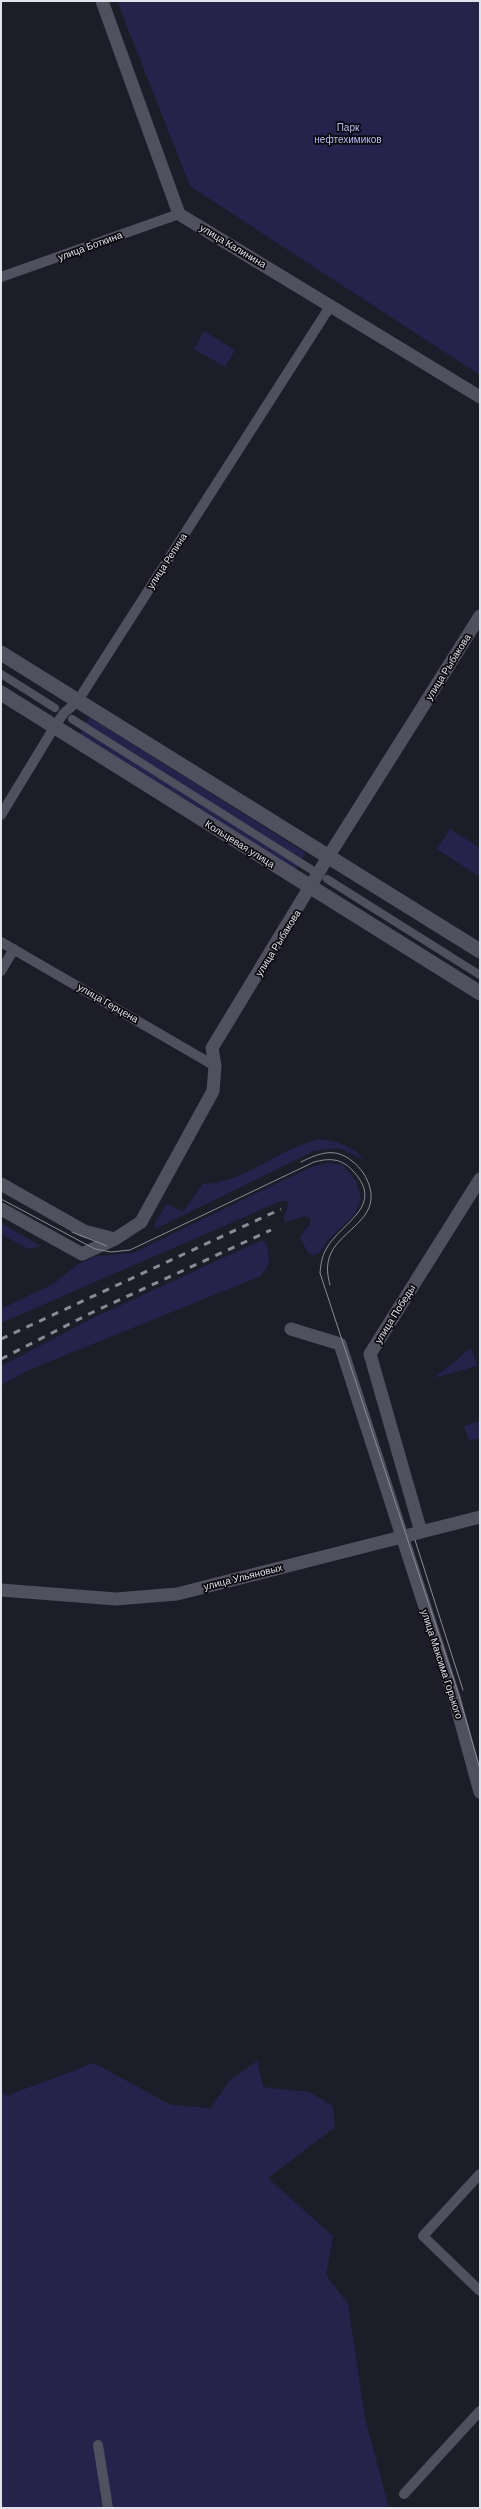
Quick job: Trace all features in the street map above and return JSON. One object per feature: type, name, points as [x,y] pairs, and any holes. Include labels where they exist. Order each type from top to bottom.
[{"type":"main road","points":[[1,654],[480,951]]},
{"type":"main road","name":"Кольцевая улица","points":[[1,693],[311,889],[480,993]]},
{"type":"street","points":[[102,1],[179,214]]},
{"type":"street","name":"улица Боткина","points":[[1,277],[179,214]]},
{"type":"street","name":"улица Калинина","points":[[179,214],[331,305],[480,397]]},
{"type":"street","name":"улица Репина","points":[[1,815],[55,726],[64,713],[77,702],[331,305]]},
{"type":"street","name":"улица Рыбакова","points":[[1,1209],[82,1254],[115,1239],[141,1222],[213,1091],[215,1066],[212,1048],[311,889],[328,857],[480,616]]},
{"type":"street","points":[[1,674],[55,708]]},
{"type":"street","points":[[72,719],[312,870]]},
{"type":"street","points":[[327,879],[480,974]]},
{"type":"street","name":"улица Герцена","points":[[1,942],[215,1066]]},
{"type":"street","points":[[1,971],[14,949]]},
{"type":"street","name":"улица Победы","points":[[421,1532],[370,1354],[480,1179]]},
{"type":"street","points":[[1,1184],[84,1230],[115,1239]]},
{"type":"street","name":"улица Максима Горького","points":[[291,1329],[340,1344],[401,1537],[454,1697],[480,1792]]},
{"type":"street","name":"улица Ульяновых","points":[[1,1590],[116,1598],[178,1594],[480,1517]]},
{"type":"street","points":[[480,2174],[423,2236],[480,2291]]},
{"type":"street","points":[[404,2494],[480,2411]]},
{"type":"street","points":[[98,2445],[108,2508]]},
{"type":"green space","name":"Парк нефтехимиков","points":[[117,1],[480,1],[480,375],[190,186]]},
{"type":"green space","points":[[204,331],[235,350],[225,367],[194,349]]},
{"type":"green space","points":[[90,717],[306,853],[302,859],[86,723]]},
{"type":"green space","points":[[83,729],[299,865],[295,871],[80,735]]},
{"type":"green space","points":[[450,829],[480,848],[480,877],[437,849]]},
{"type":"green space","points":[[320,1139],[344,1145],[355,1151],[364,1160],[339,1148],[314,1151],[155,1229],[155,1222],[167,1204],[183,1212],[203,1184],[233,1178],[305,1143]]},
{"type":"green space","points":[[328,1163],[343,1165],[356,1181],[361,1199],[354,1215],[328,1240],[319,1253],[314,1255],[308,1253],[300,1237],[310,1224],[310,1218],[305,1216],[285,1222],[284,1217],[289,1202],[281,1201],[1,1323],[1,1309],[55,1283],[78,1264],[96,1256],[133,1253],[311,1167]]},
{"type":"green space","points":[[1,1223],[41,1246],[28,1249],[1,1234]]},
{"type":"green space","points":[[262,1240],[267,1245],[269,1264],[261,1276],[31,1369],[1,1385],[1,1366],[93,1318]]},
{"type":"green space","points":[[471,1348],[477,1366],[434,1378]]},
{"type":"green space","points":[[480,1421],[480,1438],[469,1441],[464,1426]]},
{"type":"green space","points":[[257,2061],[263,2087],[309,2092],[333,2106],[335,2127],[268,2178],[333,2236],[326,2275],[348,2304],[365,2418],[389,2508],[1,2508],[1,2091],[6,2096],[94,2063],[171,2105],[211,2108],[229,2081]]},
{"type":"tram line","points":[[301,1162],[321,1154],[339,1154],[352,1161],[361,1170],[370,1188],[371,1199],[369,1208],[358,1224],[336,1245],[331,1253],[328,1261],[328,1277],[330,1285]]},
{"type":"tram line","points":[[1,1199],[95,1249],[111,1252],[130,1250],[314,1162],[325,1160],[340,1161],[353,1171],[362,1183],[365,1194],[363,1203],[358,1212],[328,1246],[322,1259],[320,1273],[459,1696],[480,1769]]},
{"type":"tram line","points":[[72,1232],[107,1246]]},
{"type":"tram line","points":[[415,1540],[463,1690]]},
{"type":"railway","points":[[1,1339],[281,1209]]},
{"type":"railway","points":[[1,1359],[91,1313],[271,1230]]}]
